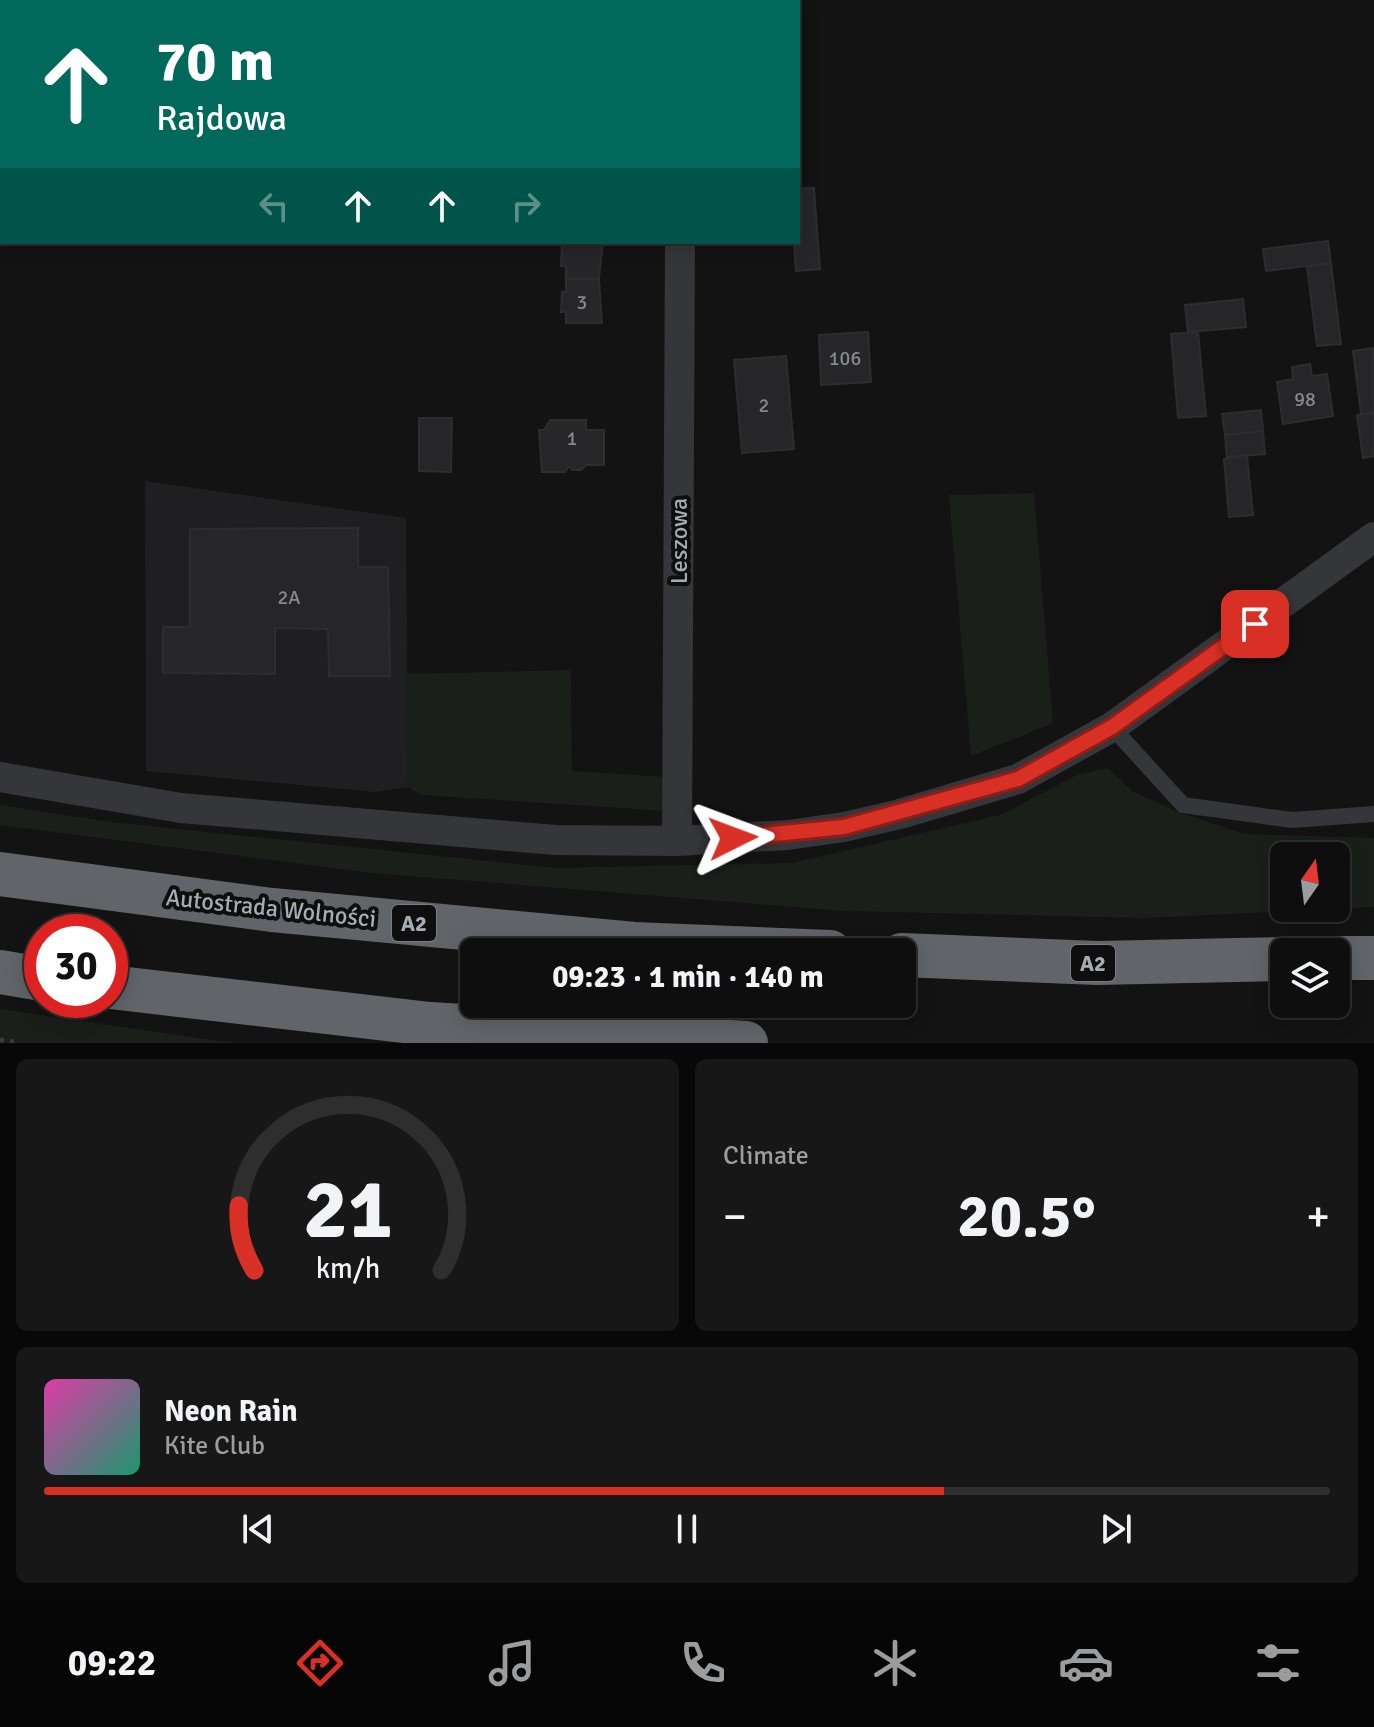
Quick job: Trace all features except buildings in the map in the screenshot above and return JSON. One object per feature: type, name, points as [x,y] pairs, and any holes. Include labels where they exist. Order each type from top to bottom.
[{"type":"highway","name":"Autostrada Wolności","points":[[0,874],[272,910],[571,938]]},
{"type":"highway","name":"A2","points":[[916,956],[1097,963],[1270,959]]},
{"type":"highway","points":[[1350,958],[1374,958]]},
{"type":"highway","points":[[0,972],[24,976]]},
{"type":"highway","points":[[128,989],[430,1024],[746,1043]]},
{"type":"street","name":"Leszowa","points":[[677,841],[680,244]]},
{"type":"street","points":[[0,777],[181,808],[362,826],[555,840],[677,841],[788,835],[844,827],[1018,779],[1112,727],[1374,537]]},
{"type":"lane","points":[[1112,727],[1183,805],[1292,820],[1374,814]]},
{"type":"path","points":[[0,1040],[20,1043]]},
{"type":"shaded area","points":[[145,481],[406,518],[408,787],[376,792],[146,771]]},
{"type":"shaded area","points":[[1034,493],[1053,723],[971,756],[949,495]]},
{"type":"shaded area","points":[[571,670],[572,771],[669,777],[666,811],[421,795],[408,787],[406,674]]},
{"type":"shaded area","points":[[1108,768],[1132,791],[1178,812],[1244,834],[1374,838],[1374,907],[1350,908],[1350,842],[1270,842],[1270,912],[1145,918],[844,911],[372,873],[0,825],[0,805],[111,822],[556,868],[792,863],[1000,815],[1079,774]]},
{"type":"shaded area","points":[[0,1009],[24,1013],[24,1018],[62,1018],[246,1043],[0,1043]]},
{"type":"route","points":[[733,838],[788,835],[844,827],[1018,779],[1135,712],[1255,624]]}]
